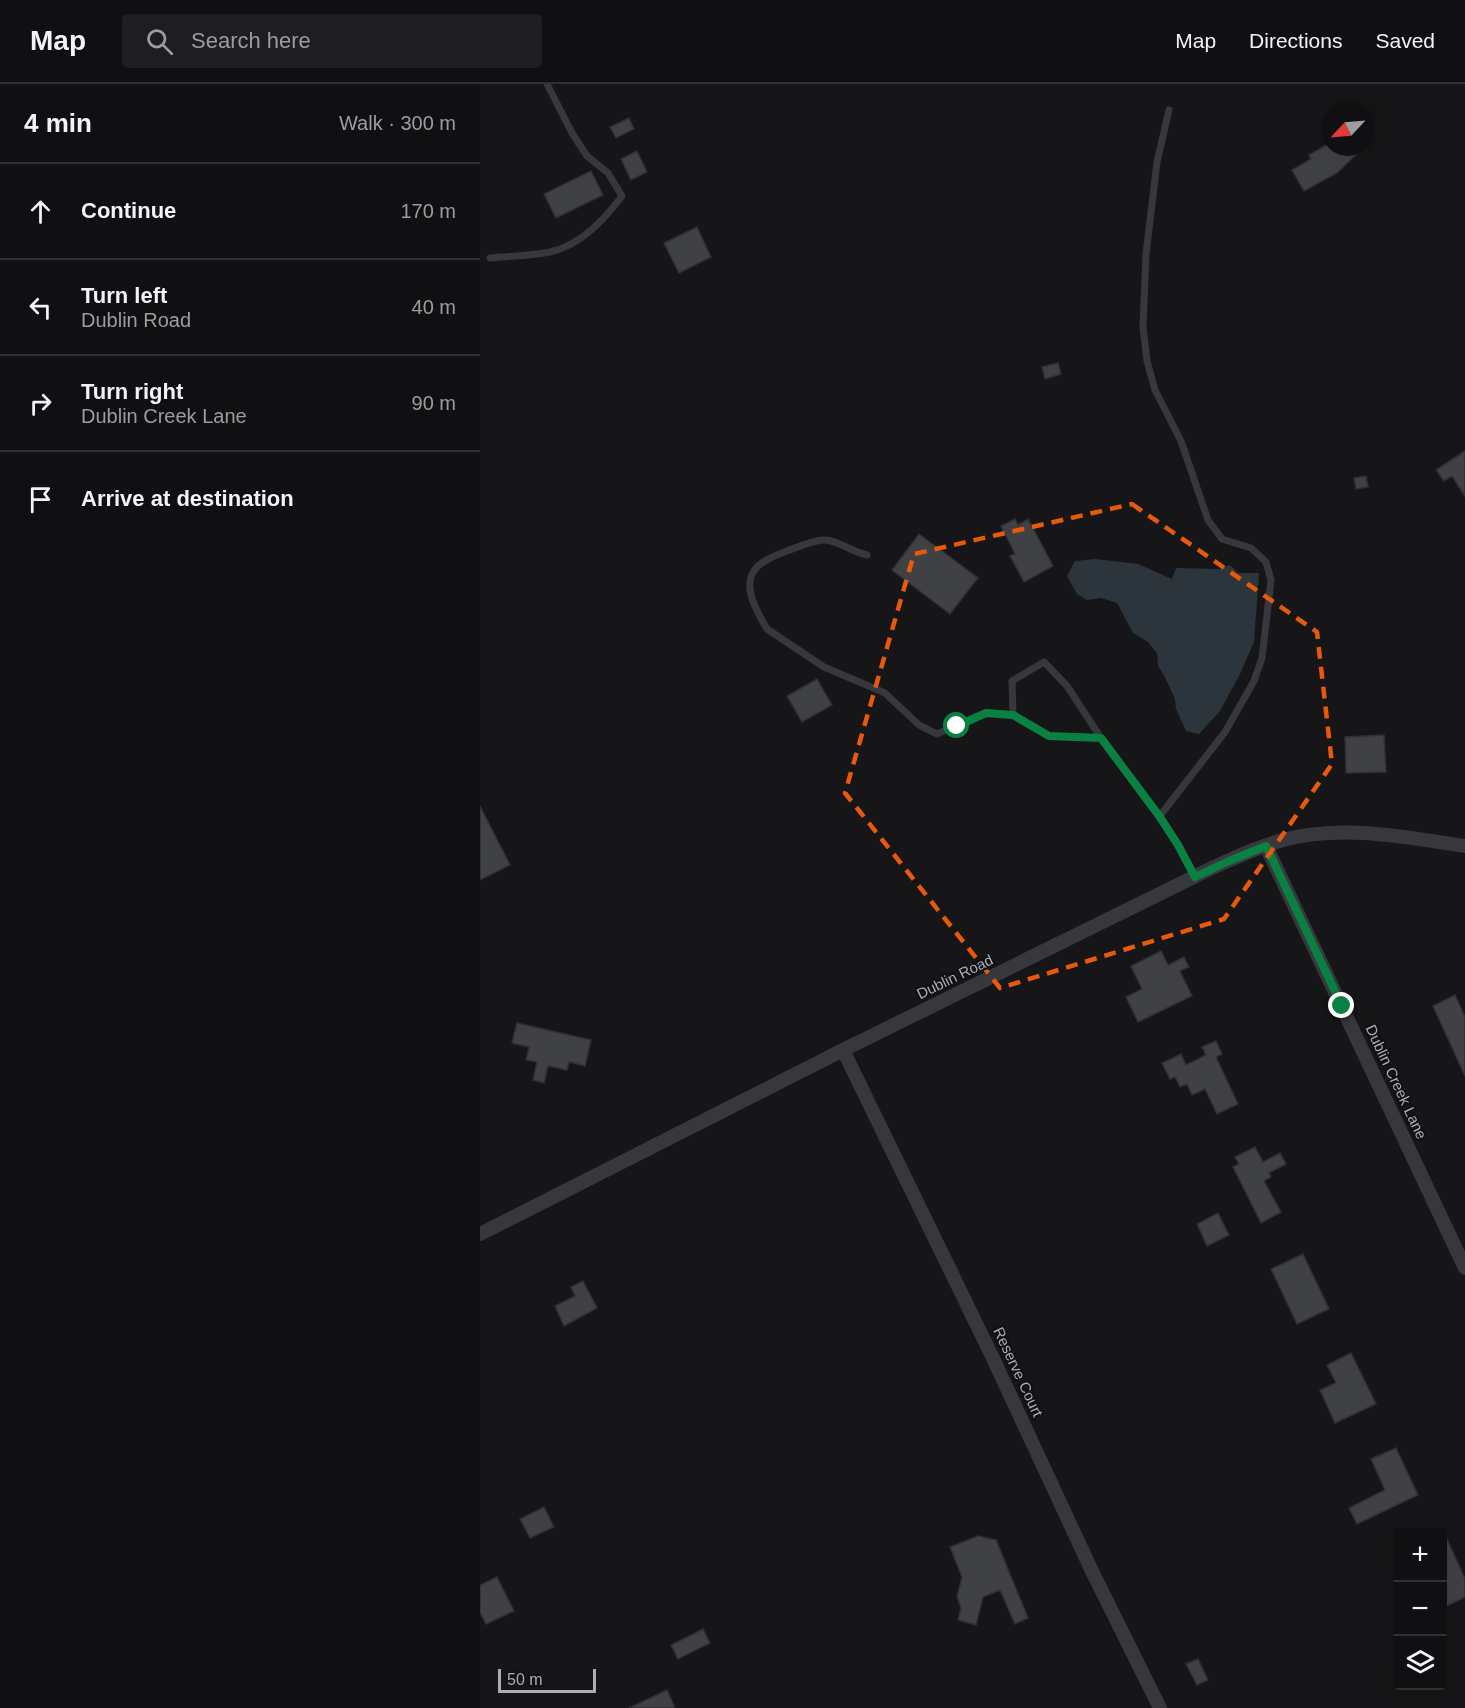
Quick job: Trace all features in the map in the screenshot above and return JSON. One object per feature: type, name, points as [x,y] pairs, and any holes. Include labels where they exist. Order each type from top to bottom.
[{"type":"street","name":"Dublin Road","points":[[480,1234],[843,1050],[1195,877],[1266,846],[1317,833],[1352,832],[1465,846]]},
{"type":"street","name":"Dublin Creek Lane","points":[[1266,846],[1465,1268]]},
{"type":"street","name":"Reserve Court","points":[[843,1050],[992,1354],[1091,1569],[1160,1708]]},
{"type":"lane","points":[[490,258],[551,252],[563,248],[594,228],[609,214],[622,196],[608,173],[587,156],[546,84]]},
{"type":"lane","points":[[1160,817],[1225,732],[1254,681],[1262,658],[1271,580],[1266,561],[1251,548],[1222,539],[1208,520],[1180,441],[1155,390],[1147,361],[1143,327],[1146,254],[1156,162],[1169,110]]},
{"type":"lane","points":[[867,555],[856,553],[825,540],[805,544],[768,559],[757,567],[751,575],[749,587],[761,620],[767,629],[824,667],[885,693],[919,725],[937,734],[986,713],[1013,715],[1049,736],[1101,738]]},
{"type":"lane","points":[[1013,715],[1011,681],[1044,662],[1067,686],[1101,738],[1160,817],[1195,877]]},
{"type":"highlighted area","points":[[1132,504],[1317,632],[1332,764],[1224,919],[1000,988],[845,793],[914,554]]},
{"type":"shaded area","points":[[1096,559],[1138,564],[1172,579],[1176,568],[1219,569],[1230,565],[1238,573],[1259,573],[1254,642],[1220,711],[1199,734],[1186,731],[1176,709],[1175,699],[1158,666],[1157,653],[1148,642],[1133,633],[1117,603],[1101,598],[1087,600],[1077,594],[1067,576],[1075,561]]},
{"type":"building","points":[[629,118],[634,129],[616,138],[610,127]]},
{"type":"building","points":[[1321,148],[1321,156],[1355,156],[1337,173],[1304,191],[1292,170],[1311,159],[1309,155]]},
{"type":"building","points":[[637,151],[647,172],[631,180],[621,159]]},
{"type":"building","points":[[591,171],[603,195],[556,218],[544,194]]},
{"type":"building","points":[[697,227],[711,257],[679,273],[664,243]]},
{"type":"building","points":[[1058,363],[1061,374],[1045,379],[1042,367]]},
{"type":"building","points":[[1465,451],[1465,496],[1452,476],[1444,481],[1436,470]]},
{"type":"building","points":[[1366,476],[1368,487],[1356,489],[1354,478]]},
{"type":"building","points":[[1015,519],[1018,525],[1028,519],[1053,566],[1024,582],[1010,556],[1015,554],[1001,526]]},
{"type":"building","points":[[919,534],[978,578],[950,614],[892,570]]},
{"type":"building","points":[[817,679],[832,705],[802,722],[787,696]]},
{"type":"building","points":[[1384,735],[1386,772],[1346,773],[1345,737]]},
{"type":"building","points":[[480,806],[510,865],[480,880]]},
{"type":"building","points":[[1161,951],[1168,965],[1184,957],[1189,967],[1180,971],[1192,996],[1138,1022],[1126,997],[1142,989],[1131,966]]},
{"type":"building","points":[[1455,995],[1465,1017],[1465,1076],[1433,1006]]},
{"type":"building","points":[[517,1023],[591,1040],[585,1066],[569,1062],[567,1070],[548,1066],[544,1083],[533,1080],[537,1062],[526,1060],[529,1047],[512,1043]]},
{"type":"building","points":[[1216,1041],[1222,1054],[1216,1057],[1238,1104],[1217,1114],[1205,1089],[1192,1095],[1187,1084],[1180,1087],[1175,1077],[1170,1079],[1162,1063],[1181,1054],[1186,1065],[1206,1055],[1202,1047]]},
{"type":"building","points":[[1255,1147],[1263,1162],[1280,1153],[1286,1164],[1269,1173],[1271,1177],[1264,1181],[1281,1212],[1261,1223],[1233,1167],[1239,1164],[1235,1157]]},
{"type":"building","points":[[1218,1213],[1229,1235],[1207,1246],[1197,1224]]},
{"type":"building","points":[[1303,1254],[1329,1309],[1297,1324],[1271,1269]]},
{"type":"building","points":[[583,1281],[597,1308],[564,1326],[555,1306],[575,1296],[571,1287]]},
{"type":"building","points":[[1351,1353],[1376,1404],[1335,1423],[1320,1390],[1336,1383],[1327,1365]]},
{"type":"building","points":[[1396,1448],[1418,1495],[1357,1524],[1349,1508],[1385,1490],[1371,1459]]},
{"type":"building","points":[[544,1507],[554,1527],[530,1538],[520,1519]]},
{"type":"building","points":[[978,1536],[996,1540],[1028,1618],[1015,1624],[1000,1590],[983,1597],[976,1625],[958,1620],[961,1608],[957,1597],[962,1577],[950,1547]]},
{"type":"building","points":[[1447,1539],[1465,1579],[1465,1597],[1447,1606]]},
{"type":"building","points":[[497,1577],[514,1611],[486,1624],[480,1612],[480,1585]]},
{"type":"building","points":[[703,1629],[710,1643],[678,1659],[671,1645]]},
{"type":"building","points":[[1198,1659],[1208,1680],[1197,1685],[1186,1664]]},
{"type":"building","points":[[667,1690],[675,1708],[629,1708]]},
{"type":"route","points":[[957,726],[986,713],[1013,715],[1049,736],[1101,738],[1160,817],[1195,877],[1266,846],[1342,1006]]}]
